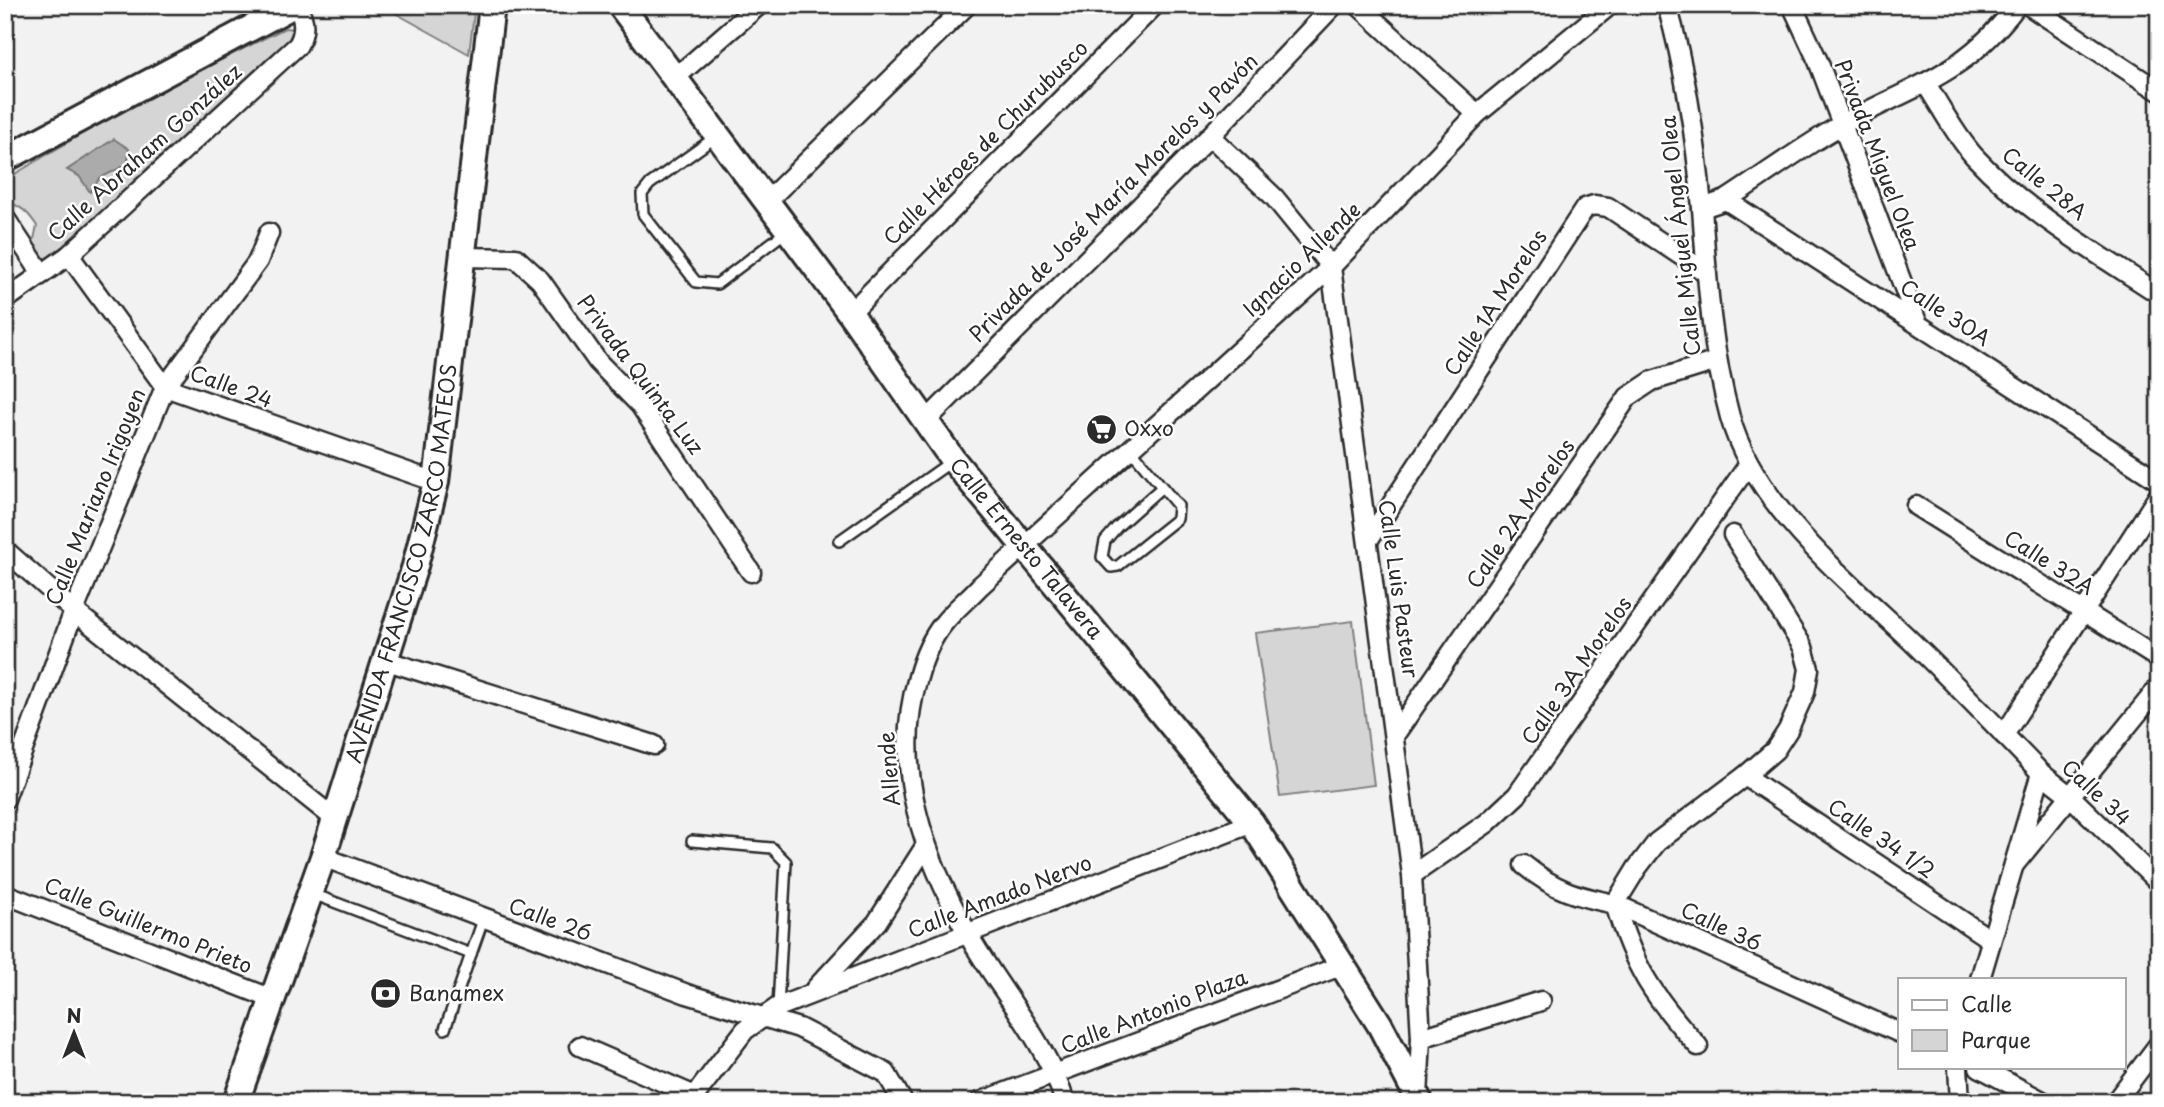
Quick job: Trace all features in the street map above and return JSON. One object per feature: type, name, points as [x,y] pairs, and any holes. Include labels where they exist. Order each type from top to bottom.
[{"type":"street","name":"Calle Abraham González","points":[[5,300],[69,254],[298,45],[304,30],[301,13],[295,5]]},
{"type":"street","points":[[5,159],[295,5]]},
{"type":"street","name":"AVENIDA FRANCISCO ZARCO MATEOS","points":[[236,1102],[275,1000],[323,858],[415,566],[436,482],[492,5]]},
{"type":"street","name":"Calle Ernesto Talavera","points":[[620,5],[850,313],[954,460],[1252,823],[1380,1025],[1419,1099]]},
{"type":"street","points":[[676,77],[759,5]]},
{"type":"street","points":[[767,201],[967,5]]},
{"type":"street","name":"Calle Héroes de Churubusco","points":[[850,313],[1154,5]]},
{"type":"street","name":"Privada de José María Morelos y Pavón","points":[[926,421],[1210,136],[1334,5]]},
{"type":"street","points":[[1357,5],[1477,114]]},
{"type":"street","name":"Ignacio Allende","points":[[1024,546],[1132,451],[1331,267],[1477,114],[1610,5]]},
{"type":"street","name":"Calle Miguel Ángel Olea","points":[[1667,5],[1682,59],[1691,113],[1702,208],[1704,271],[1717,361],[1730,419],[1749,464],[1775,503],[1805,536],[2004,735]]},
{"type":"street","name":"Privada Miguel Olea","points":[[1792,5],[1842,125],[1917,322]]},
{"type":"street","points":[[1702,208],[1726,200],[1842,125],[1926,84],[1966,60],[1994,36],[2017,5]]},
{"type":"street","points":[[2028,5],[2159,91]]},
{"type":"street","name":"Calle 28A","points":[[1926,84],[1972,154],[2003,184],[2039,214],[2159,294]]},
{"type":"street","points":[[1210,136],[1274,197],[1331,267]]},
{"type":"street","name":"Calle 30A","points":[[1726,200],[2159,481]]},
{"type":"street","name":"Calle 1A Morelos","points":[[1369,539],[1585,208],[1594,205],[1608,207],[1704,271]]},
{"type":"street","points":[[5,218],[42,274]]},
{"type":"street","name":"Calle Mariano Irigoyen","points":[[5,799],[74,611],[165,387],[258,261],[269,233]]},
{"type":"street","name":"Calle 24","points":[[69,254],[165,387],[436,482]]},
{"type":"street","name":"Privada Quinta Luz","points":[[462,257],[516,258],[540,280],[598,362],[640,405],[751,572]]},
{"type":"street","name":"Calle Luis Pasteur","points":[[1331,267],[1412,875],[1421,1038],[1419,1099]]},
{"type":"street","name":"Calle 2A Morelos","points":[[1394,736],[1628,397],[1652,381],[1717,361]]},
{"type":"street","name":"Calle 3A Morelos","points":[[1412,875],[1487,823],[1517,795],[1749,464]]},
{"type":"street","points":[[2004,735],[2159,495]]},
{"type":"street","name":"Calle 32A","points":[[1916,506],[2159,659]]},
{"type":"street","points":[[1698,1046],[1659,1002],[1641,975],[1615,904],[1637,867],[1657,842],[1775,750],[1788,730],[1805,692],[1808,669],[1803,647],[1733,535]]},
{"type":"street","name":"Allende","points":[[1024,546],[942,625],[922,662],[909,713],[907,741],[910,781],[926,845],[969,936],[1056,1073],[1065,1102]]},
{"type":"street","points":[[5,550],[74,611],[335,819]]},
{"type":"street","points":[[384,660],[654,744]]},
{"type":"street","points":[[2014,865],[2159,687]]},
{"type":"street","name":"Calle 34","points":[[2004,735],[2159,883]]},
{"type":"street","points":[[1980,978],[2041,773]]},
{"type":"street","name":"Calle 34 1/2","points":[[1745,776],[1991,940]]},
{"type":"street","name":"Calle Amado Nervo","points":[[772,1011],[813,991],[969,936],[1252,823]]},
{"type":"street","points":[[813,991],[877,922],[926,845]]},
{"type":"street","name":"Calle 26","points":[[323,858],[482,920],[687,994],[772,1011],[877,1067],[894,1083],[903,1102]]},
{"type":"street","name":"Calle 36","points":[[1524,865],[1549,885],[1569,894],[1615,904],[1898,1032]]},
{"type":"street","name":"Calle Guillermo Prieto","points":[[5,894],[275,1000]]},
{"type":"street","name":"Calle Antonio Plaza","points":[[980,1102],[1343,965]]},
{"type":"street","points":[[1421,1038],[1541,1001]]},
{"type":"street","points":[[580,1046],[693,1100],[745,1030],[772,1011]]},
{"type":"street","points":[[2115,1102],[2159,1044]]},
{"type":"street","points":[[1958,1068],[1960,1102]]},
{"type":"street","points":[[1981,1068],[2045,1102]]},
{"type":"lane","points":[[718,135],[650,184],[642,194],[643,214],[696,282],[704,285],[717,284],[789,230]]},
{"type":"lane","points":[[1132,451],[1178,506],[1177,519],[1118,566],[1111,567],[1102,557],[1105,541],[1162,487]]},
{"type":"lane","points":[[839,541],[954,460]]},
{"type":"lane","points":[[692,841],[772,848],[786,862],[772,1011]]},
{"type":"lane","points":[[311,893],[471,954]]},
{"type":"lane","points":[[445,1029],[482,920]]},
{"type":"green space","points":[[381,5],[475,5],[469,54]]},
{"type":"green space","points":[[285,28],[295,29],[295,33],[261,71],[45,262],[32,248],[37,226],[24,210],[5,201],[5,180],[125,108]]},
{"type":"green space","points":[[1353,621],[1374,785],[1280,797],[1255,633]]},
{"type":"shaded area","points":[[114,139],[129,149],[128,164],[100,178],[90,192],[79,176],[67,170]]},
{"type":"place","name":"Oxxo","points":[[1101,429]]},
{"type":"place","name":"Banamex","points":[[386,994]]}]
